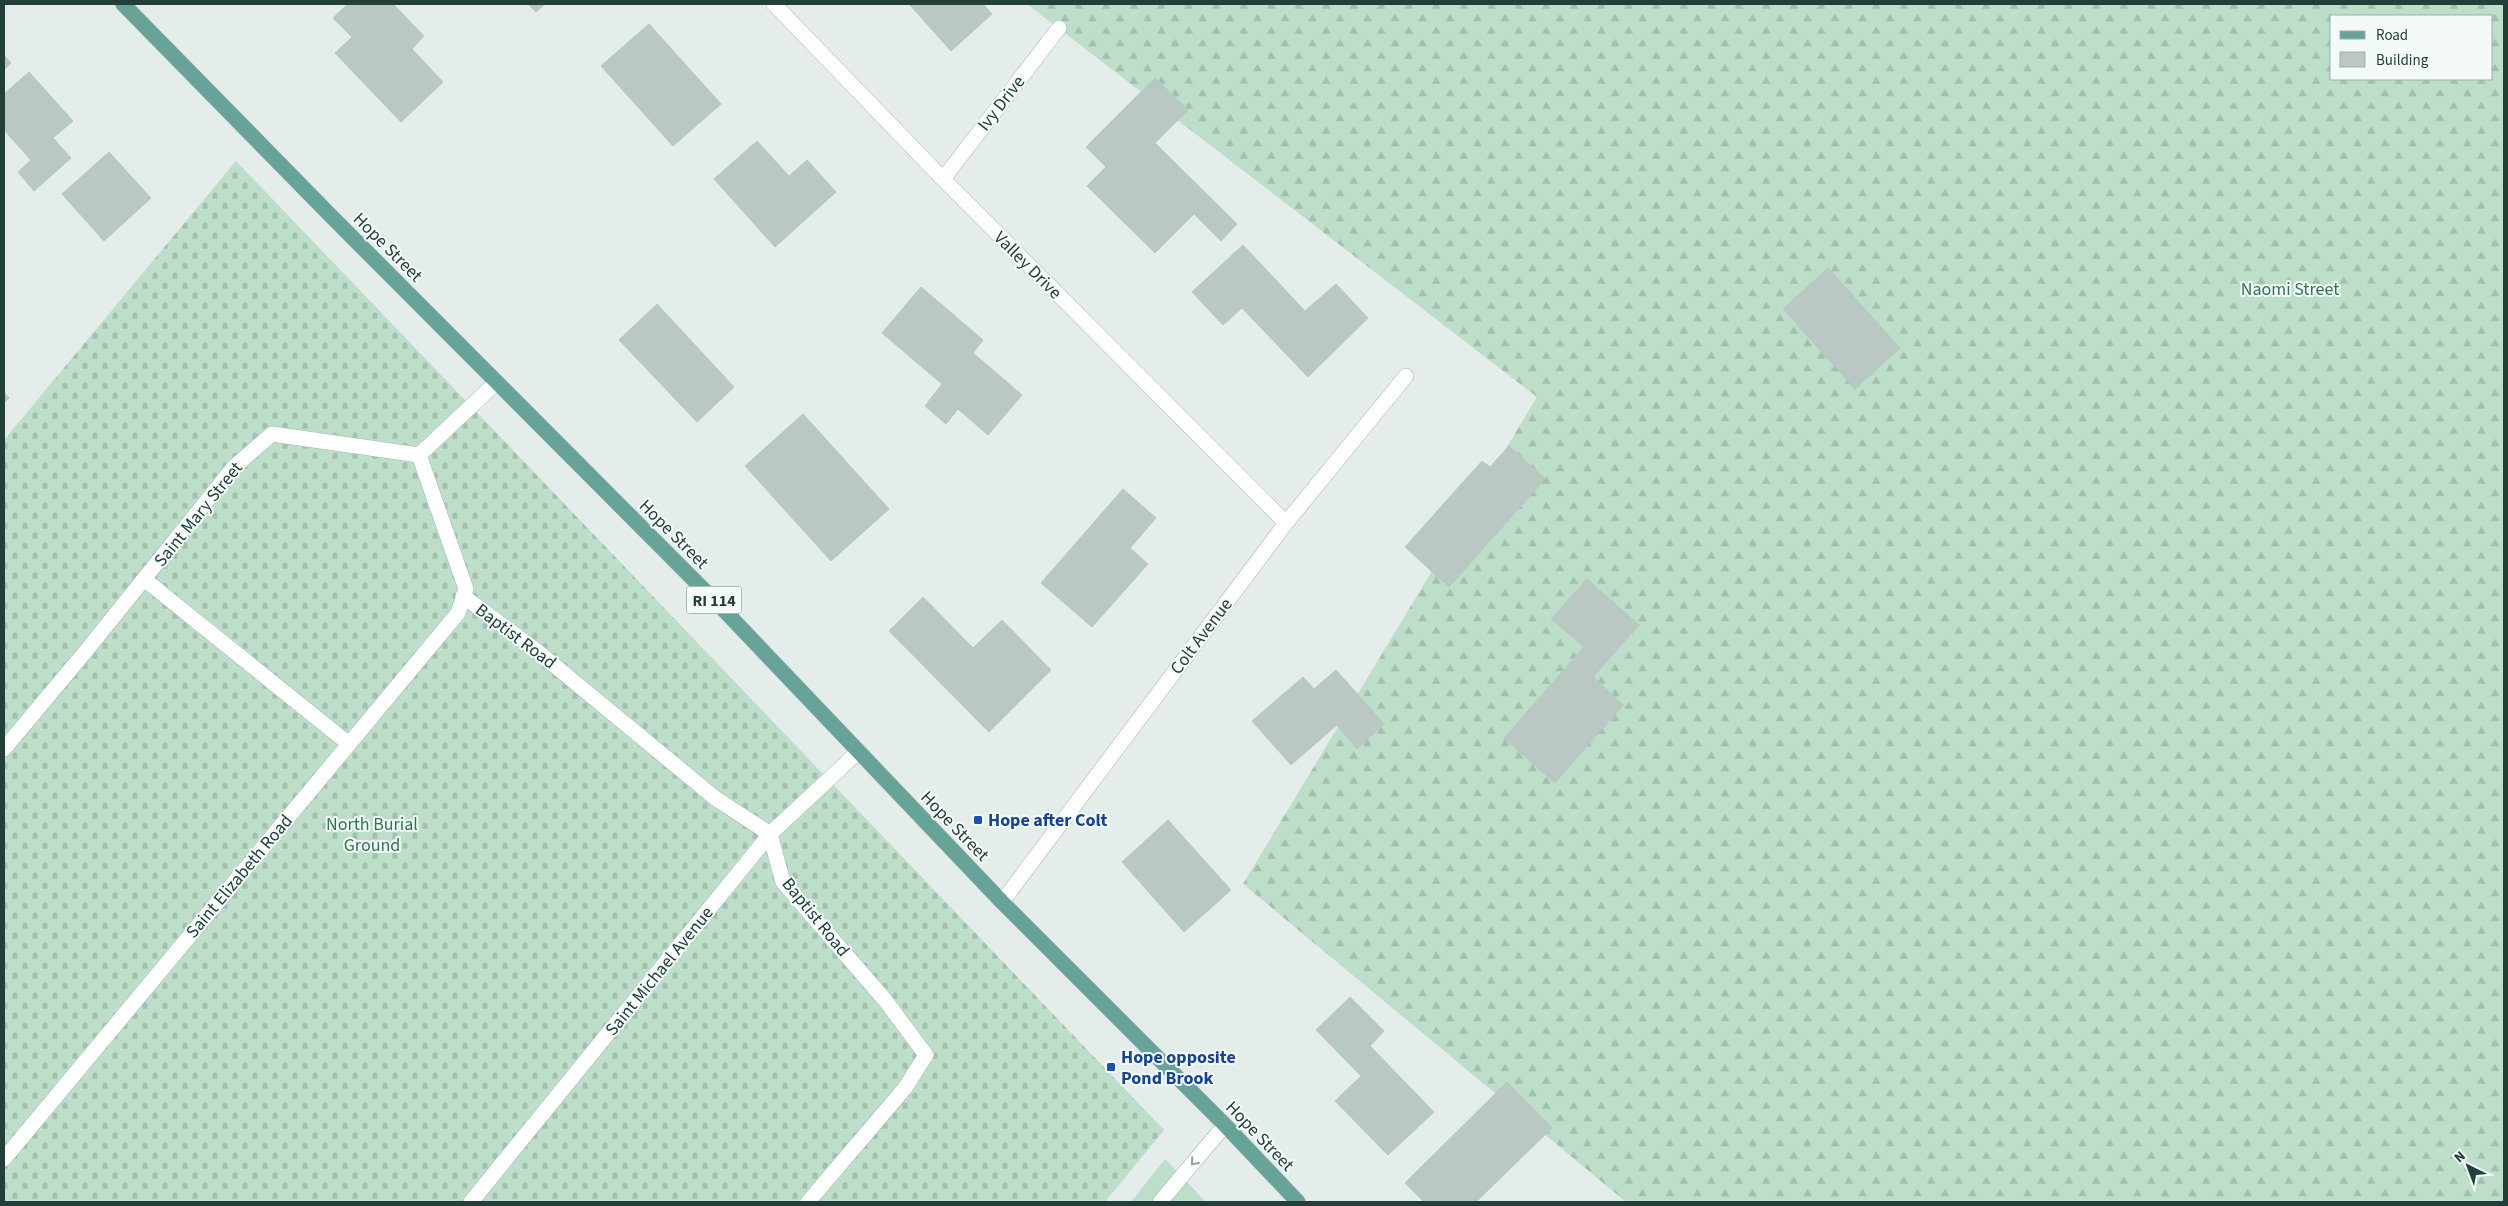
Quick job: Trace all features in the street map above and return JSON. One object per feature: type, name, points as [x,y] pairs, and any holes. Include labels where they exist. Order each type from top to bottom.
[{"type":"main road","name":"Hope Street","points":[[123,4],[722,608],[1002,902],[1225,1125],[1298,1202]]},
{"type":"street","name":"Valley Drive","points":[[774,4],[943,179],[1286,523]]},
{"type":"street","name":"Ivy Drive","points":[[943,179],[1059,28]]},
{"type":"street","name":"Colt Avenue","points":[[1002,902],[1286,523],[1406,376]]},
{"type":"street","points":[[419,455],[497,382]]},
{"type":"street","name":"Saint Mary Street","points":[[4,749],[234,466],[272,434],[419,455]]},
{"type":"street","name":"Baptist Road","points":[[419,455],[465,592],[715,798],[770,834],[783,882],[885,1000],[926,1055],[905,1088],[808,1202]]},
{"type":"street","points":[[144,579],[349,744]]},
{"type":"street","name":"Saint Elizabeth Road","points":[[4,1159],[458,613],[465,592]]},
{"type":"street","name":"Saint Michael Avenue","points":[[471,1202],[770,834],[859,751]]},
{"type":"street","points":[[1160,1202],[1225,1125]]},
{"type":"green space","name":"Naomi Street","points":[[1027,4],[2504,4],[2504,1202],[1626,1202],[1243,884],[1537,397]]},
{"type":"green space","name":"North Burial Ground","points":[[236,161],[1164,1130],[1105,1202],[4,1202],[4,440]]},
{"type":"green space","points":[[1165,1159],[1206,1202],[1131,1202]]},
{"type":"building","points":[[348,4],[393,4],[424,36],[412,49],[443,82],[401,122],[335,53],[352,37],[333,18]]},
{"type":"building","points":[[528,4],[545,4],[536,12]]},
{"type":"building","points":[[909,4],[983,4],[992,14],[951,51]]},
{"type":"building","points":[[649,24],[721,104],[673,146],[601,66]]},
{"type":"building","points":[[4,55],[11,63],[4,70]]},
{"type":"building","points":[[29,72],[73,121],[53,138],[71,158],[34,191],[18,172],[31,160],[4,130],[4,94]]},
{"type":"building","points":[[1155,78],[1188,110],[1155,143],[1237,224],[1221,241],[1194,214],[1155,253],[1087,186],[1106,167],[1086,147]]},
{"type":"building","points":[[757,141],[789,176],[807,160],[836,192],[775,247],[714,179]]},
{"type":"building","points":[[109,152],[151,198],[104,241],[62,194]]},
{"type":"building","points":[[1243,245],[1305,311],[1336,284],[1368,318],[1308,377],[1242,308],[1223,325],[1192,292]]},
{"type":"building","points":[[1828,268],[1900,348],[1855,389],[1783,309]]},
{"type":"building","points":[[921,287],[983,340],[973,353],[1022,395],[988,435],[958,409],[946,424],[925,406],[942,384],[882,333]]},
{"type":"building","points":[[657,304],[734,387],[697,422],[619,340]]},
{"type":"building","points":[[4,392],[9,398],[4,403]]},
{"type":"building","points":[[803,414],[889,509],[831,561],[745,466]]},
{"type":"building","points":[[1509,446],[1545,479],[1449,587],[1405,547],[1482,461],[1490,467]]},
{"type":"building","points":[[1123,489],[1156,518],[1130,548],[1148,564],[1092,627],[1041,583]]},
{"type":"building","points":[[1587,579],[1639,625],[1593,677],[1623,705],[1555,783],[1504,738],[1584,647],[1551,619]]},
{"type":"building","points":[[923,597],[973,648],[1002,620],[1051,670],[989,732],[889,631]]},
{"type":"building","points":[[1336,670],[1384,724],[1357,749],[1337,725],[1291,765],[1252,721],[1303,677],[1314,689]]},
{"type":"building","points":[[1168,820],[1231,890],[1184,932],[1122,862]]},
{"type":"building","points":[[1350,997],[1384,1031],[1370,1046],[1434,1112],[1388,1155],[1335,1101],[1361,1076],[1316,1030]]},
{"type":"building","points":[[1507,1082],[1552,1128],[1476,1202],[1424,1202],[1405,1183]]},
{"type":"place","name":"Hope after Colt","points":[[978,820]]},
{"type":"place","name":"Hope opposite Pond Brook","points":[[1111,1067]]}]
